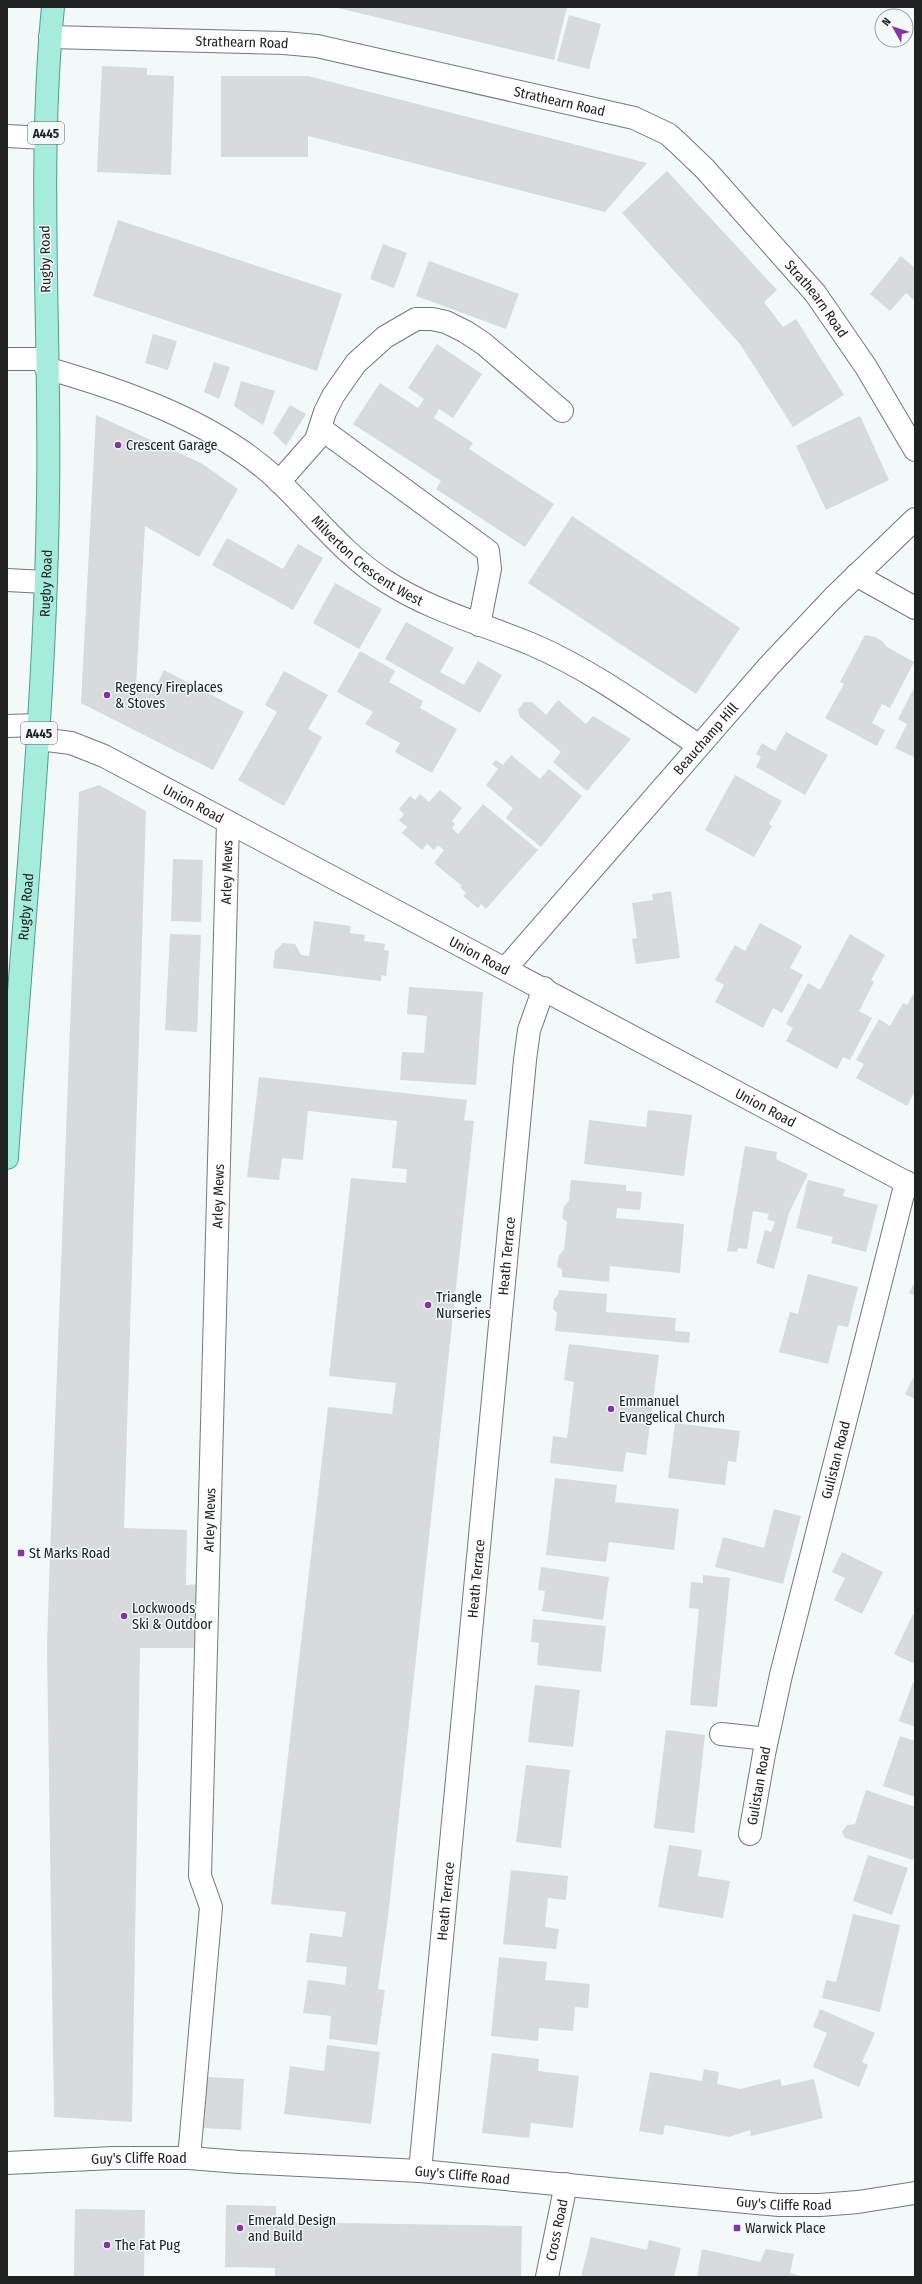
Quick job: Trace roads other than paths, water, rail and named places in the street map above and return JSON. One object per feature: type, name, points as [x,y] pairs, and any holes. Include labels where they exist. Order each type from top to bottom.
[{"type":"main road","name":"Rugby Road","points":[[7,1158],[39,732],[45,582],[48,498],[46,363],[46,94],[52,7]]},
{"type":"street","name":"Strathearn Road","points":[[50,37],[284,43],[317,46],[634,118],[653,126],[668,134],[705,169],[815,294],[866,367],[915,450]]},
{"type":"street","points":[[7,136],[46,138]]},
{"type":"street","points":[[278,482],[316,440],[325,412],[333,396],[356,364],[385,336],[416,319],[439,321],[466,332],[484,344],[562,411]]},
{"type":"street","name":"Milverton Crescent West","points":[[7,359],[46,363],[109,387],[192,422],[239,449],[278,482],[340,545],[382,579],[419,600],[452,616],[531,644],[578,667],[642,706],[698,745]]},
{"type":"street","points":[[320,428],[488,551],[490,569],[479,625]]},
{"type":"street","name":"Beauchamp Hill","points":[[506,968],[698,745],[768,667],[856,575],[915,519]]},
{"type":"street","points":[[856,575],[915,608]]},
{"type":"street","points":[[7,580],[45,582]]},
{"type":"street","name":"Union Road","points":[[7,726],[39,732],[104,756],[544,988],[910,1185]]},
{"type":"street","name":"Arley Mews","points":[[189,2158],[211,1907],[200,1876],[228,822]]},
{"type":"street","name":"Heath Terrace","points":[[420,2171],[525,1060],[529,1030],[544,988]]},
{"type":"street","name":"Gulistan Road","points":[[750,1834],[767,1739],[781,1675],[910,1185]]},
{"type":"street","name":"Gulistan Road","points":[[721,1734],[767,1739]]},
{"type":"street","name":"Guy's Cliffe Road","points":[[7,2163],[113,2158],[189,2158],[233,2162],[420,2171],[779,2205],[820,2205],[858,2202],[915,2193]]},
{"type":"street","name":"Cross Road","points":[[547,2277],[566,2184]]},
{"type":"place","name":"Crescent Garage","points":[[118,445]]},
{"type":"place","name":"Regency Fireplaces & Stoves","points":[[107,695]]},
{"type":"place","name":"Triangle Nurseries","points":[[428,1305]]},
{"type":"place","name":"Emmanuel Evangelical Church","points":[[611,1409]]},
{"type":"place","name":"St Marks Road","points":[[21,1553]]},
{"type":"place","name":"Lockwoods Ski & Outdoor","points":[[124,1616]]},
{"type":"place","name":"Emerald Design and Build","points":[[240,2228]]},
{"type":"place","name":"Warwick Place","points":[[737,2228]]},
{"type":"place","name":"The Fat Pug","points":[[107,2245]]}]
